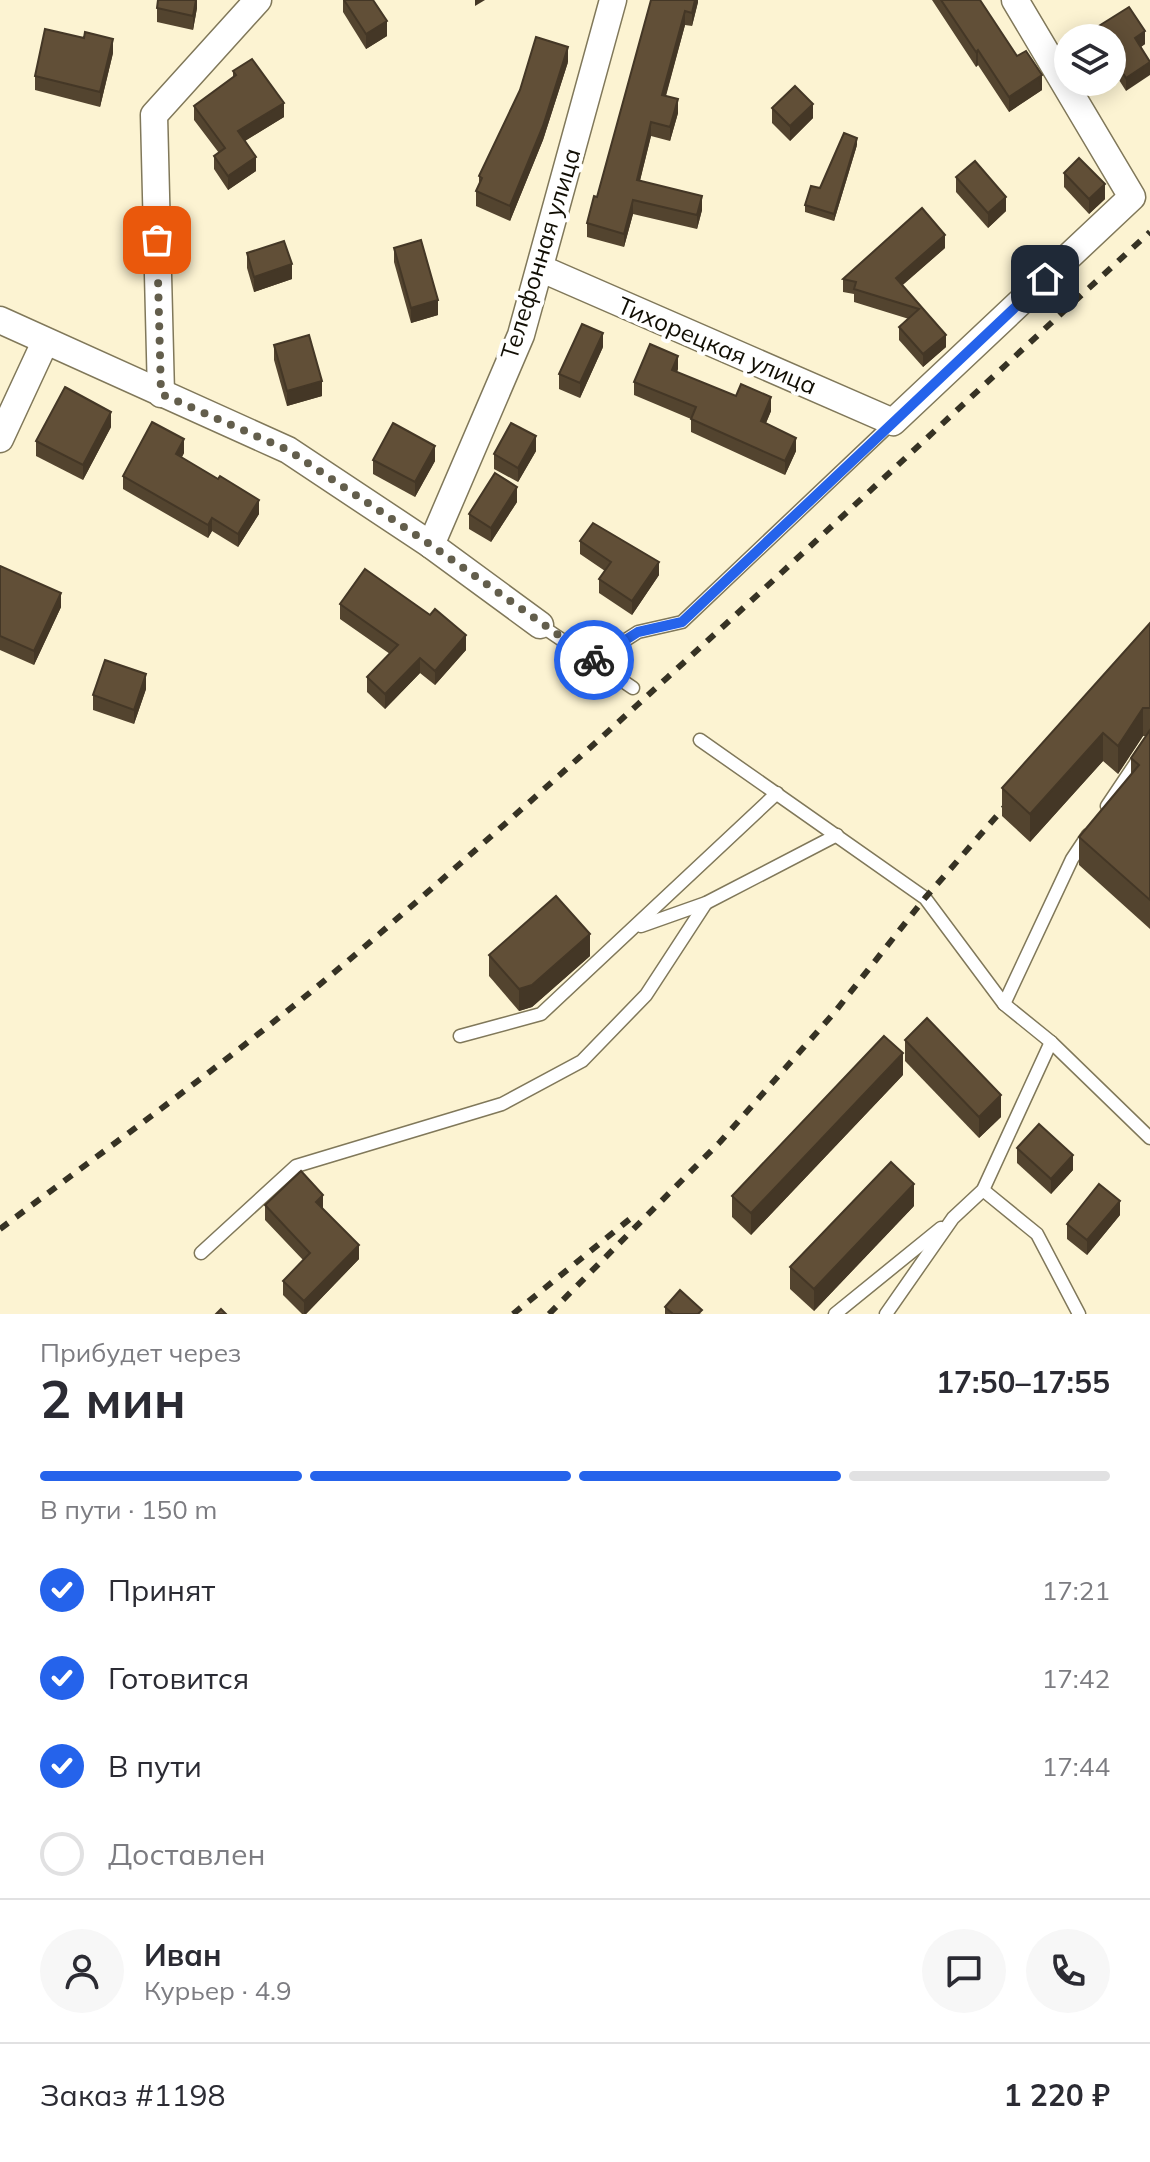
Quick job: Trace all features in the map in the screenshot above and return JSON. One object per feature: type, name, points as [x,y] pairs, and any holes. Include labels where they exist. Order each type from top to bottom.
[{"type":"street","points":[[161,394],[154,115],[258,0]]},
{"type":"street","name":"Телефонная улица","points":[[431,545],[521,335],[542,269],[613,0]]},
{"type":"street","points":[[893,422],[1132,197],[1015,0]]},
{"type":"street","name":"Тихорецкая улица","points":[[542,269],[893,422]]},
{"type":"street","points":[[0,320],[288,450],[431,545],[540,625]]},
{"type":"street","points":[[0,439],[45,342]]},
{"type":"lane","points":[[593,661],[638,632],[682,622],[893,422]]},
{"type":"lane","points":[[540,625],[633,688]]},
{"type":"lane","points":[[700,740],[925,898],[1004,1004],[1051,1042],[1150,1138]]},
{"type":"lane","points":[[1004,1004],[1072,859],[1150,742]]},
{"type":"lane","points":[[460,1036],[541,1014],[777,793]]},
{"type":"lane","points":[[637,927],[706,903],[837,835]]},
{"type":"lane","points":[[201,1253],[296,1166],[502,1104],[582,1061],[646,995],[706,903]]},
{"type":"lane","points":[[835,1314],[983,1190],[1051,1042]]},
{"type":"lane","points":[[983,1190],[1037,1234],[1079,1314]]},
{"type":"lane","points":[[886,1314],[953,1218]]},
{"type":"building","points":[[158,0],[196,0],[193,16],[157,8]]},
{"type":"building","points":[[344,0],[373,0],[387,21],[366,34]]},
{"type":"building","points":[[651,0],[695,0],[692,13],[685,11],[662,95],[678,99],[670,127],[651,122],[637,180],[702,196],[697,215],[633,200],[624,234],[587,223],[594,196],[597,197]]},
{"type":"building","points":[[941,0],[980,0],[1017,56],[1026,51],[1042,75],[1009,97]]},
{"type":"building","points":[[1129,7],[1145,31],[1135,38],[1150,62],[1126,78],[1126,24],[1102,24]]},
{"type":"building","points":[[45,29],[84,38],[85,32],[113,39],[100,92],[35,76]]},
{"type":"building","points":[[536,37],[568,47],[543,126],[510,206],[476,191],[482,178],[479,176],[520,90]]},
{"type":"building","points":[[252,59],[284,103],[238,131],[256,157],[228,176],[214,156],[225,148],[194,106],[236,75],[233,71]]},
{"type":"building","points":[[795,86],[813,104],[790,126],[772,108]]},
{"type":"building","points":[[844,133],[857,138],[834,214],[805,205],[811,186],[820,188]]},
{"type":"building","points":[[1079,158],[1105,184],[1089,199],[1064,173]]},
{"type":"building","points":[[975,161],[1006,197],[988,213],[956,177]]},
{"type":"building","points":[[922,208],[945,235],[896,278],[946,335],[923,354],[899,327],[919,309],[854,289],[856,282],[843,279]]},
{"type":"building","points":[[421,240],[438,300],[411,308],[394,248]]},
{"type":"building","points":[[284,241],[292,264],[254,277],[247,253]]},
{"type":"building","points":[[582,324],[603,333],[580,383],[559,374]]},
{"type":"building","points":[[309,335],[322,381],[287,391],[274,345]]},
{"type":"building","points":[[650,344],[678,356],[672,370],[736,396],[741,384],[771,397],[761,421],[796,438],[785,461],[691,419],[696,407],[634,382]]},
{"type":"building","points":[[65,387],[111,412],[83,465],[36,441]]},
{"type":"building","points":[[152,422],[184,439],[176,454],[259,500],[238,534],[212,518],[208,525],[123,476]]},
{"type":"building","points":[[393,423],[435,446],[415,482],[373,460]]},
{"type":"building","points":[[511,423],[536,436],[518,468],[494,454]]},
{"type":"building","points":[[495,473],[517,487],[491,528],[469,514]]},
{"type":"building","points":[[593,523],[659,562],[632,601],[599,579],[611,562],[580,541]]},
{"type":"building","points":[[0,566],[61,593],[34,651],[0,636]]},
{"type":"building","points":[[365,569],[430,615],[435,609],[466,635],[435,671],[420,658],[385,694],[367,677],[398,645],[340,604]]},
{"type":"building","points":[[1150,623],[1150,708],[1143,708],[1118,746],[1103,733],[1030,814],[1002,788]]},
{"type":"building","points":[[105,660],[146,674],[134,710],[93,695]]},
{"type":"building","points":[[1150,730],[1150,900],[1079,837],[1139,765],[1131,758]]},
{"type":"building","points":[[556,896],[590,934],[532,985],[519,989],[489,955]]},
{"type":"building","points":[[927,1018],[1001,1095],[979,1117],[905,1040]]},
{"type":"building","points":[[884,1036],[903,1053],[751,1213],[732,1196]]},
{"type":"building","points":[[1039,1124],[1073,1155],[1051,1179],[1017,1148]]},
{"type":"building","points":[[891,1162],[914,1184],[814,1289],[790,1267]]},
{"type":"building","points":[[301,1171],[323,1195],[316,1202],[359,1245],[304,1301],[283,1281],[310,1253],[265,1205]]},
{"type":"building","points":[[1099,1184],[1120,1201],[1087,1240],[1067,1224]]},
{"type":"building","points":[[680,1290],[702,1310],[698,1314],[673,1314],[665,1307]]},
{"type":"railway","points":[[0,1229],[229,1057],[363,948],[661,683],[1150,232]]},
{"type":"railway","points":[[549,1314],[720,1142],[834,1013],[925,898],[1016,794]]},
{"type":"railway","points":[[513,1314],[631,1218]]},
{"type":"way so far","points":[[157,240],[161,394],[288,450],[431,545],[540,625],[594,660]]},
{"type":"route","points":[[594,660],[638,632],[682,622],[1045,279]]}]
